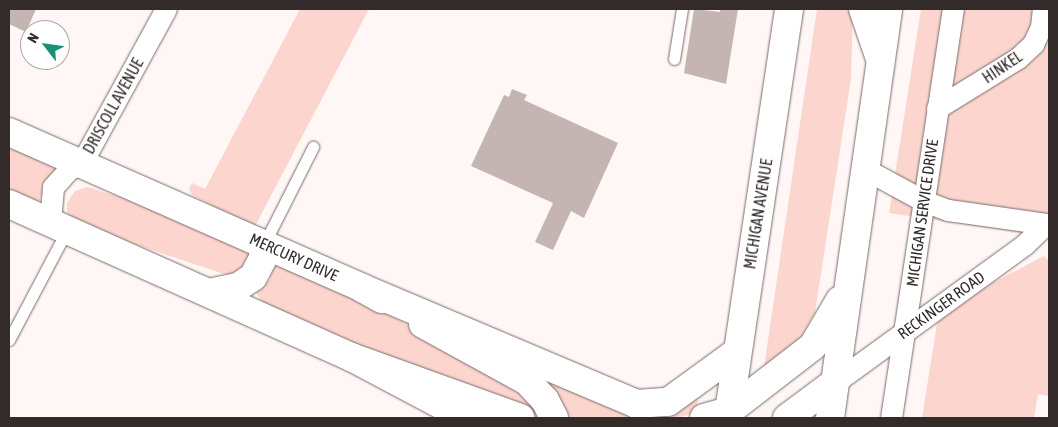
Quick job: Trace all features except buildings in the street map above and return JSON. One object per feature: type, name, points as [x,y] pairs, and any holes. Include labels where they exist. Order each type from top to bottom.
[{"type":"main road","name":"MICHIGAN AVENUE","points":[[720,416],[737,352],[789,9]]},
{"type":"main road","points":[[863,9],[880,60]]},
{"type":"main road","points":[[830,418],[888,9]]},
{"type":"main road","name":"MERCURY DRIVE","points":[[9,132],[362,288],[447,339],[495,361],[527,380],[546,400],[554,418]]},
{"type":"main road","points":[[9,204],[351,357],[466,418]]},
{"type":"main road","points":[[209,293],[238,287],[253,277],[263,258],[264,244]]},
{"type":"main road","points":[[720,416],[813,346],[829,323],[848,283]]},
{"type":"main road","points":[[362,288],[636,404],[668,402],[737,352]]},
{"type":"main road","points":[[351,357],[520,418]]},
{"type":"main road","points":[[787,418],[834,383]]},
{"type":"street","name":"DRISCOLL AVENUE","points":[[59,226],[53,187],[69,169],[81,164],[166,9]]},
{"type":"street","name":"MICHIGAN SERVICE DRIVE","points":[[892,418],[953,9]]},
{"type":"street","name":"HINKEL","points":[[938,108],[1028,49],[1036,40],[1043,9]]},
{"type":"street","name":"RECKINGER ROAD","points":[[865,169],[924,201],[948,210],[1048,226]]},
{"type":"street","name":"RECKINGER ROAD","points":[[834,383],[1048,226]]},
{"type":"lane","points":[[674,59],[682,9]]},
{"type":"lane","points":[[264,244],[313,147]]},
{"type":"lane","points":[[9,340],[59,226]]},
{"type":"shaded area","points":[[300,9],[369,9],[254,228],[192,195],[189,189],[192,183],[205,189]]},
{"type":"shaded area","points":[[817,9],[853,9],[851,79],[815,313],[799,340],[764,367]]},
{"type":"shaded area","points":[[921,9],[1049,9],[1049,237],[889,213]]},
{"type":"shaded area","points":[[9,137],[62,169],[43,190],[40,200],[35,201],[9,189]]},
{"type":"shaded area","points":[[87,187],[149,206],[247,246],[251,259],[246,268],[235,274],[224,274],[134,244],[74,219],[67,212],[67,203],[75,191]]},
{"type":"shaded area","points":[[1044,256],[1049,261],[1049,396],[1038,394],[1034,418],[922,418],[939,311]]},
{"type":"shaded area","points":[[274,263],[317,277],[519,382],[541,417],[365,348],[265,305],[256,293],[270,279]]},
{"type":"shaded area","points":[[459,334],[575,386],[698,395],[697,407],[691,414],[677,418],[559,418]]}]
